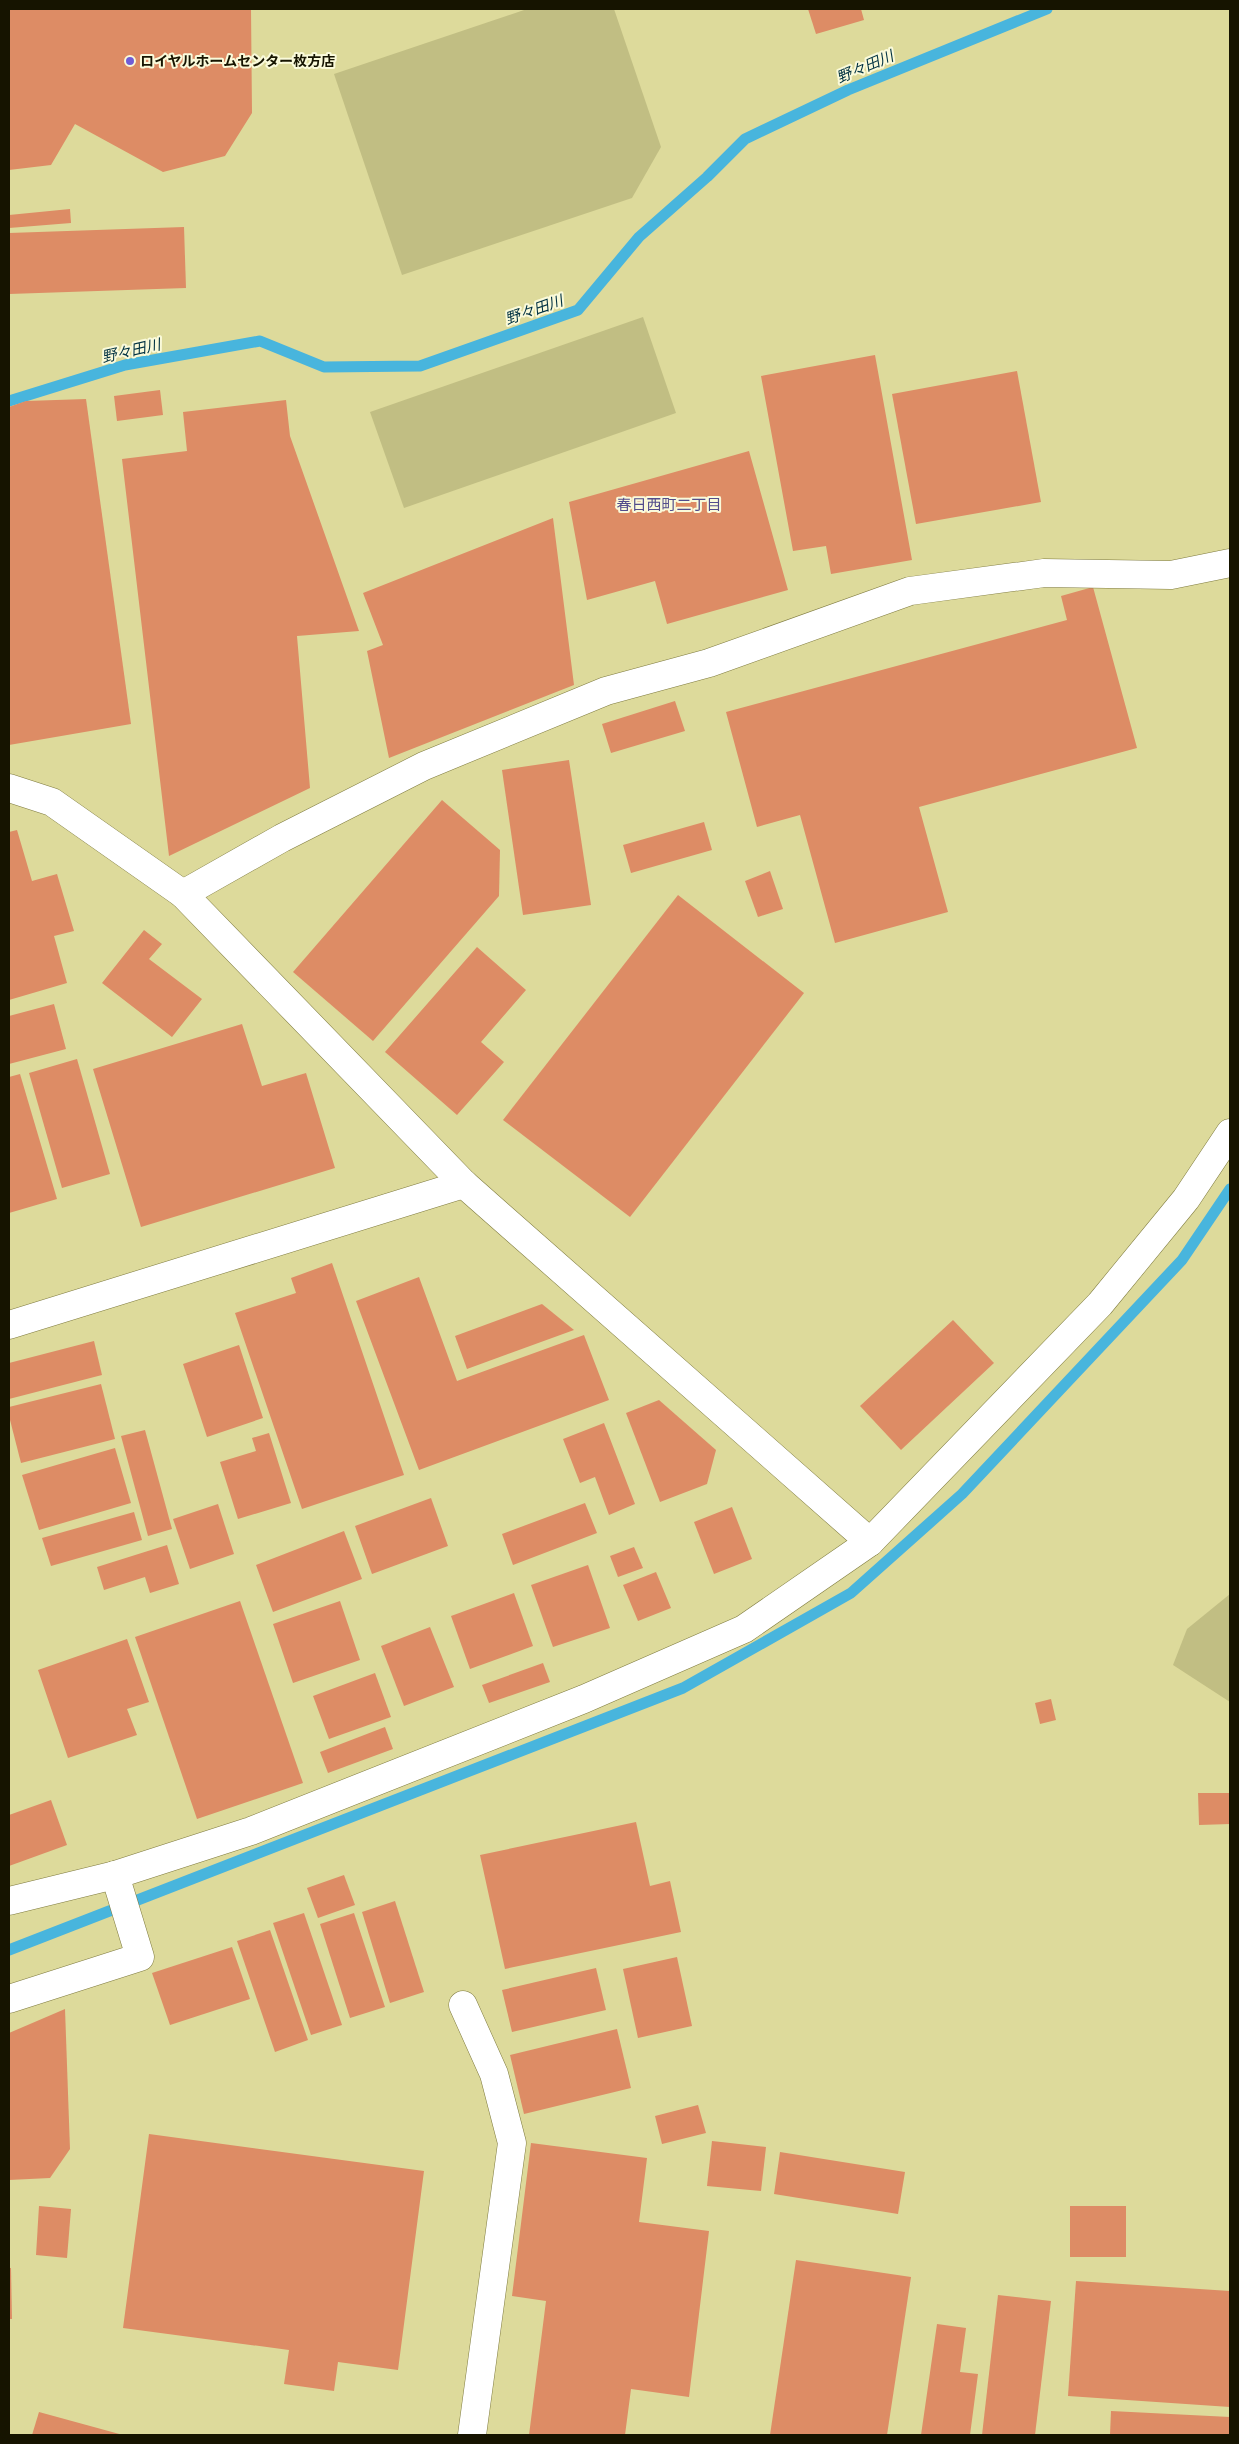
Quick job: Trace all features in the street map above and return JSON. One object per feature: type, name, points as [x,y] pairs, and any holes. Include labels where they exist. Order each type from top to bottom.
[{"type":"street","points":[[183,894],[282,838],[424,766],[606,691],[709,664],[910,591],[1044,573],[1171,575],[1230,563]]},
{"type":"street","points":[[9,788],[52,802],[183,894],[464,1184],[870,1542]]},
{"type":"street","points":[[9,1901],[117,1881],[251,1831],[584,1699],[744,1629],[870,1542],[988,1417],[1100,1304],[1186,1200],[1230,1133]]},
{"type":"street","points":[[9,1325],[464,1184]]},
{"type":"street","points":[[9,1998],[140,1957],[117,1881]]},
{"type":"street","points":[[462,2005],[494,2074],[512,2143],[472,2435]]},
{"type":"shaded area","points":[[527,9],[614,9],[661,147],[632,198],[402,275],[334,74]]},
{"type":"shaded area","points":[[643,317],[676,413],[404,508],[370,412]]},
{"type":"shaded area","points":[[1230,1594],[1230,1702],[1173,1665],[1187,1629]]},
{"type":"building","name":"ロイヤルホームセンター枚方店","points":[[9,9],[251,9],[252,113],[225,156],[163,172],[75,124],[51,165],[9,170]]},
{"type":"building","points":[[808,9],[861,9],[864,20],[816,34]]},
{"type":"building","points":[[70,209],[71,223],[9,228],[9,215]]},
{"type":"building","points":[[184,227],[186,288],[9,294],[9,233]]},
{"type":"building","points":[[875,355],[912,560],[831,574],[826,546],[793,551],[761,376]]},
{"type":"building","points":[[1017,371],[1041,502],[916,524],[892,394]]},
{"type":"building","points":[[160,390],[163,415],[117,421],[114,396]]},
{"type":"building","points":[[86,399],[131,724],[9,745],[9,407],[26,401]]},
{"type":"building","points":[[286,400],[290,436],[359,631],[297,636],[310,788],[169,856],[122,459],[187,451],[183,412]]},
{"type":"building","points":[[749,451],[788,590],[667,624],[655,581],[587,600],[569,502]]},
{"type":"building","points":[[553,518],[574,685],[389,758],[367,651],[383,645],[363,593]]},
{"type":"building","points":[[1093,587],[1137,748],[919,807],[948,912],[835,943],[800,815],[757,827],[726,712],[1067,620],[1061,596]]},
{"type":"building","points":[[675,701],[685,731],[611,753],[602,724]]},
{"type":"building","points":[[569,760],[591,905],[523,915],[502,770]]},
{"type":"building","points":[[442,800],[500,850],[499,896],[373,1041],[293,972]]},
{"type":"building","points":[[704,822],[712,850],[631,873],[623,845]]},
{"type":"building","points":[[17,830],[32,881],[57,874],[74,931],[54,936],[67,983],[9,1000],[9,832]]},
{"type":"building","points":[[770,871],[783,909],[758,917],[745,881]]},
{"type":"building","points":[[678,895],[804,993],[630,1217],[503,1120]]},
{"type":"building","points":[[144,930],[162,944],[149,959],[202,999],[172,1037],[102,983]]},
{"type":"building","points":[[477,947],[526,990],[481,1042],[504,1062],[457,1115],[385,1052]]},
{"type":"building","points":[[54,1004],[66,1049],[9,1064],[9,1016]]},
{"type":"building","points":[[242,1024],[262,1086],[306,1073],[335,1168],[141,1227],[93,1069]]},
{"type":"building","points":[[77,1059],[110,1174],[62,1188],[29,1073]]},
{"type":"building","points":[[20,1074],[57,1199],[9,1213],[9,1077]]},
{"type":"building","points":[[332,1263],[404,1475],[302,1509],[235,1313],[296,1293],[291,1278]]},
{"type":"building","points":[[419,1277],[457,1381],[584,1335],[609,1400],[419,1470],[356,1301]]},
{"type":"building","points":[[542,1304],[574,1330],[467,1369],[455,1336]]},
{"type":"building","points":[[953,1320],[994,1363],[901,1450],[860,1406]]},
{"type":"building","points":[[94,1341],[102,1375],[9,1399],[9,1363]]},
{"type":"building","points":[[239,1345],[263,1418],[207,1437],[183,1364]]},
{"type":"building","points":[[101,1384],[115,1439],[21,1463],[9,1416],[9,1407]]},
{"type":"building","points":[[659,1400],[716,1450],[707,1484],[660,1502],[626,1413]]},
{"type":"building","points":[[604,1423],[635,1504],[609,1515],[595,1477],[580,1483],[563,1439]]},
{"type":"building","points":[[145,1430],[172,1529],[148,1536],[121,1436]]},
{"type":"building","points":[[269,1433],[291,1503],[238,1519],[220,1462],[256,1451],[252,1438]]},
{"type":"building","points":[[115,1448],[131,1503],[39,1530],[22,1475]]},
{"type":"building","points":[[431,1498],[448,1546],[372,1574],[355,1526]]},
{"type":"building","points":[[585,1503],[597,1533],[513,1565],[502,1534]]},
{"type":"building","points":[[218,1504],[234,1554],[190,1569],[173,1519]]},
{"type":"building","points":[[732,1507],[752,1559],[714,1574],[694,1522]]},
{"type":"building","points":[[134,1512],[142,1540],[51,1566],[42,1538]]},
{"type":"building","points":[[344,1531],[362,1579],[273,1612],[256,1565]]},
{"type":"building","points":[[167,1545],[179,1584],[150,1593],[145,1577],[104,1590],[97,1567]]},
{"type":"building","points":[[634,1547],[643,1568],[618,1577],[610,1556]]},
{"type":"building","points":[[588,1565],[610,1628],[553,1647],[531,1585]]},
{"type":"building","points":[[656,1572],[671,1608],[638,1621],[623,1585]]},
{"type":"building","points":[[514,1593],[533,1646],[470,1669],[451,1616]]},
{"type":"building","points":[[240,1601],[303,1783],[197,1819],[135,1637]]},
{"type":"building","points":[[340,1601],[360,1660],[293,1683],[273,1624]]},
{"type":"building","points":[[430,1627],[454,1687],[404,1706],[381,1646]]},
{"type":"building","points":[[127,1639],[149,1702],[127,1709],[137,1735],[68,1758],[38,1670]]},
{"type":"building","points":[[543,1663],[550,1682],[489,1703],[482,1685]]},
{"type":"building","points":[[375,1673],[391,1717],[329,1739],[313,1696]]},
{"type":"building","points":[[1051,1699],[1056,1720],[1040,1724],[1035,1703]]},
{"type":"building","points":[[385,1727],[393,1749],[328,1773],[320,1752]]},
{"type":"building","points":[[1198,1793],[1230,1793],[1230,1824],[1199,1825]]},
{"type":"building","points":[[51,1800],[67,1845],[9,1866],[9,1815]]},
{"type":"building","points":[[636,1822],[650,1886],[670,1881],[681,1932],[505,1969],[480,1855]]},
{"type":"building","points":[[344,1875],[355,1905],[318,1918],[307,1888]]},
{"type":"building","points":[[395,1901],[424,1992],[390,2003],[362,1912]]},
{"type":"building","points":[[304,1913],[342,2025],[311,2035],[273,1923]]},
{"type":"building","points":[[354,1913],[385,2007],[350,2018],[320,1924]]},
{"type":"building","points":[[270,1930],[308,2040],[275,2052],[237,1941]]},
{"type":"building","points":[[232,1947],[250,1999],[170,2025],[152,1973]]},
{"type":"building","points":[[677,1957],[692,2026],[638,2038],[623,1969]]},
{"type":"building","points":[[596,1968],[606,2010],[512,2032],[502,1990]]},
{"type":"building","points":[[65,2009],[70,2149],[50,2178],[9,2180],[9,2033]]},
{"type":"building","points":[[617,2029],[631,2088],[524,2114],[510,2055]]},
{"type":"building","points":[[698,2105],[706,2133],[662,2144],[655,2116]]},
{"type":"building","points":[[149,2134],[424,2171],[398,2370],[338,2362],[334,2391],[284,2384],[289,2350],[123,2328]]},
{"type":"building","points":[[712,2141],[766,2147],[761,2191],[707,2186]]},
{"type":"building","points":[[531,2143],[647,2158],[639,2222],[709,2231],[689,2397],[631,2389],[625,2435],[529,2435],[546,2301],[512,2296]]},
{"type":"building","points":[[780,2152],[905,2172],[898,2214],[774,2194]]},
{"type":"building","points":[[39,2206],[71,2209],[67,2258],[36,2255]]},
{"type":"building","points":[[1070,2206],[1126,2206],[1126,2257],[1070,2257]]},
{"type":"building","points":[[796,2260],[911,2277],[887,2435],[770,2435]]},
{"type":"building","points":[[9,2268],[11,2268],[12,2319],[9,2319]]},
{"type":"building","points":[[1076,2281],[1230,2291],[1230,2407],[1068,2396]]},
{"type":"building","points":[[998,2295],[1051,2301],[1035,2435],[982,2435]]},
{"type":"building","points":[[937,2324],[966,2328],[960,2372],[978,2374],[970,2435],[921,2435]]},
{"type":"building","points":[[1111,2411],[1230,2417],[1230,2435],[1110,2435]]},
{"type":"building","points":[[39,2412],[123,2435],[32,2435]]},
{"type":"waterway","name":"野々田川","points":[[9,401],[125,365],[260,341],[324,367],[420,366],[578,310],[639,237],[707,177],[745,139],[848,90],[1047,9]]},
{"type":"waterway","points":[[9,1950],[683,1688],[851,1593],[962,1494],[1182,1260],[1230,1189]]},
{"type":"place","name":"ロイヤルホームセンター枚方店","points":[[130,61]]},
{"type":"district","name":"春日西町二丁目","points":[[669,505]]}]
